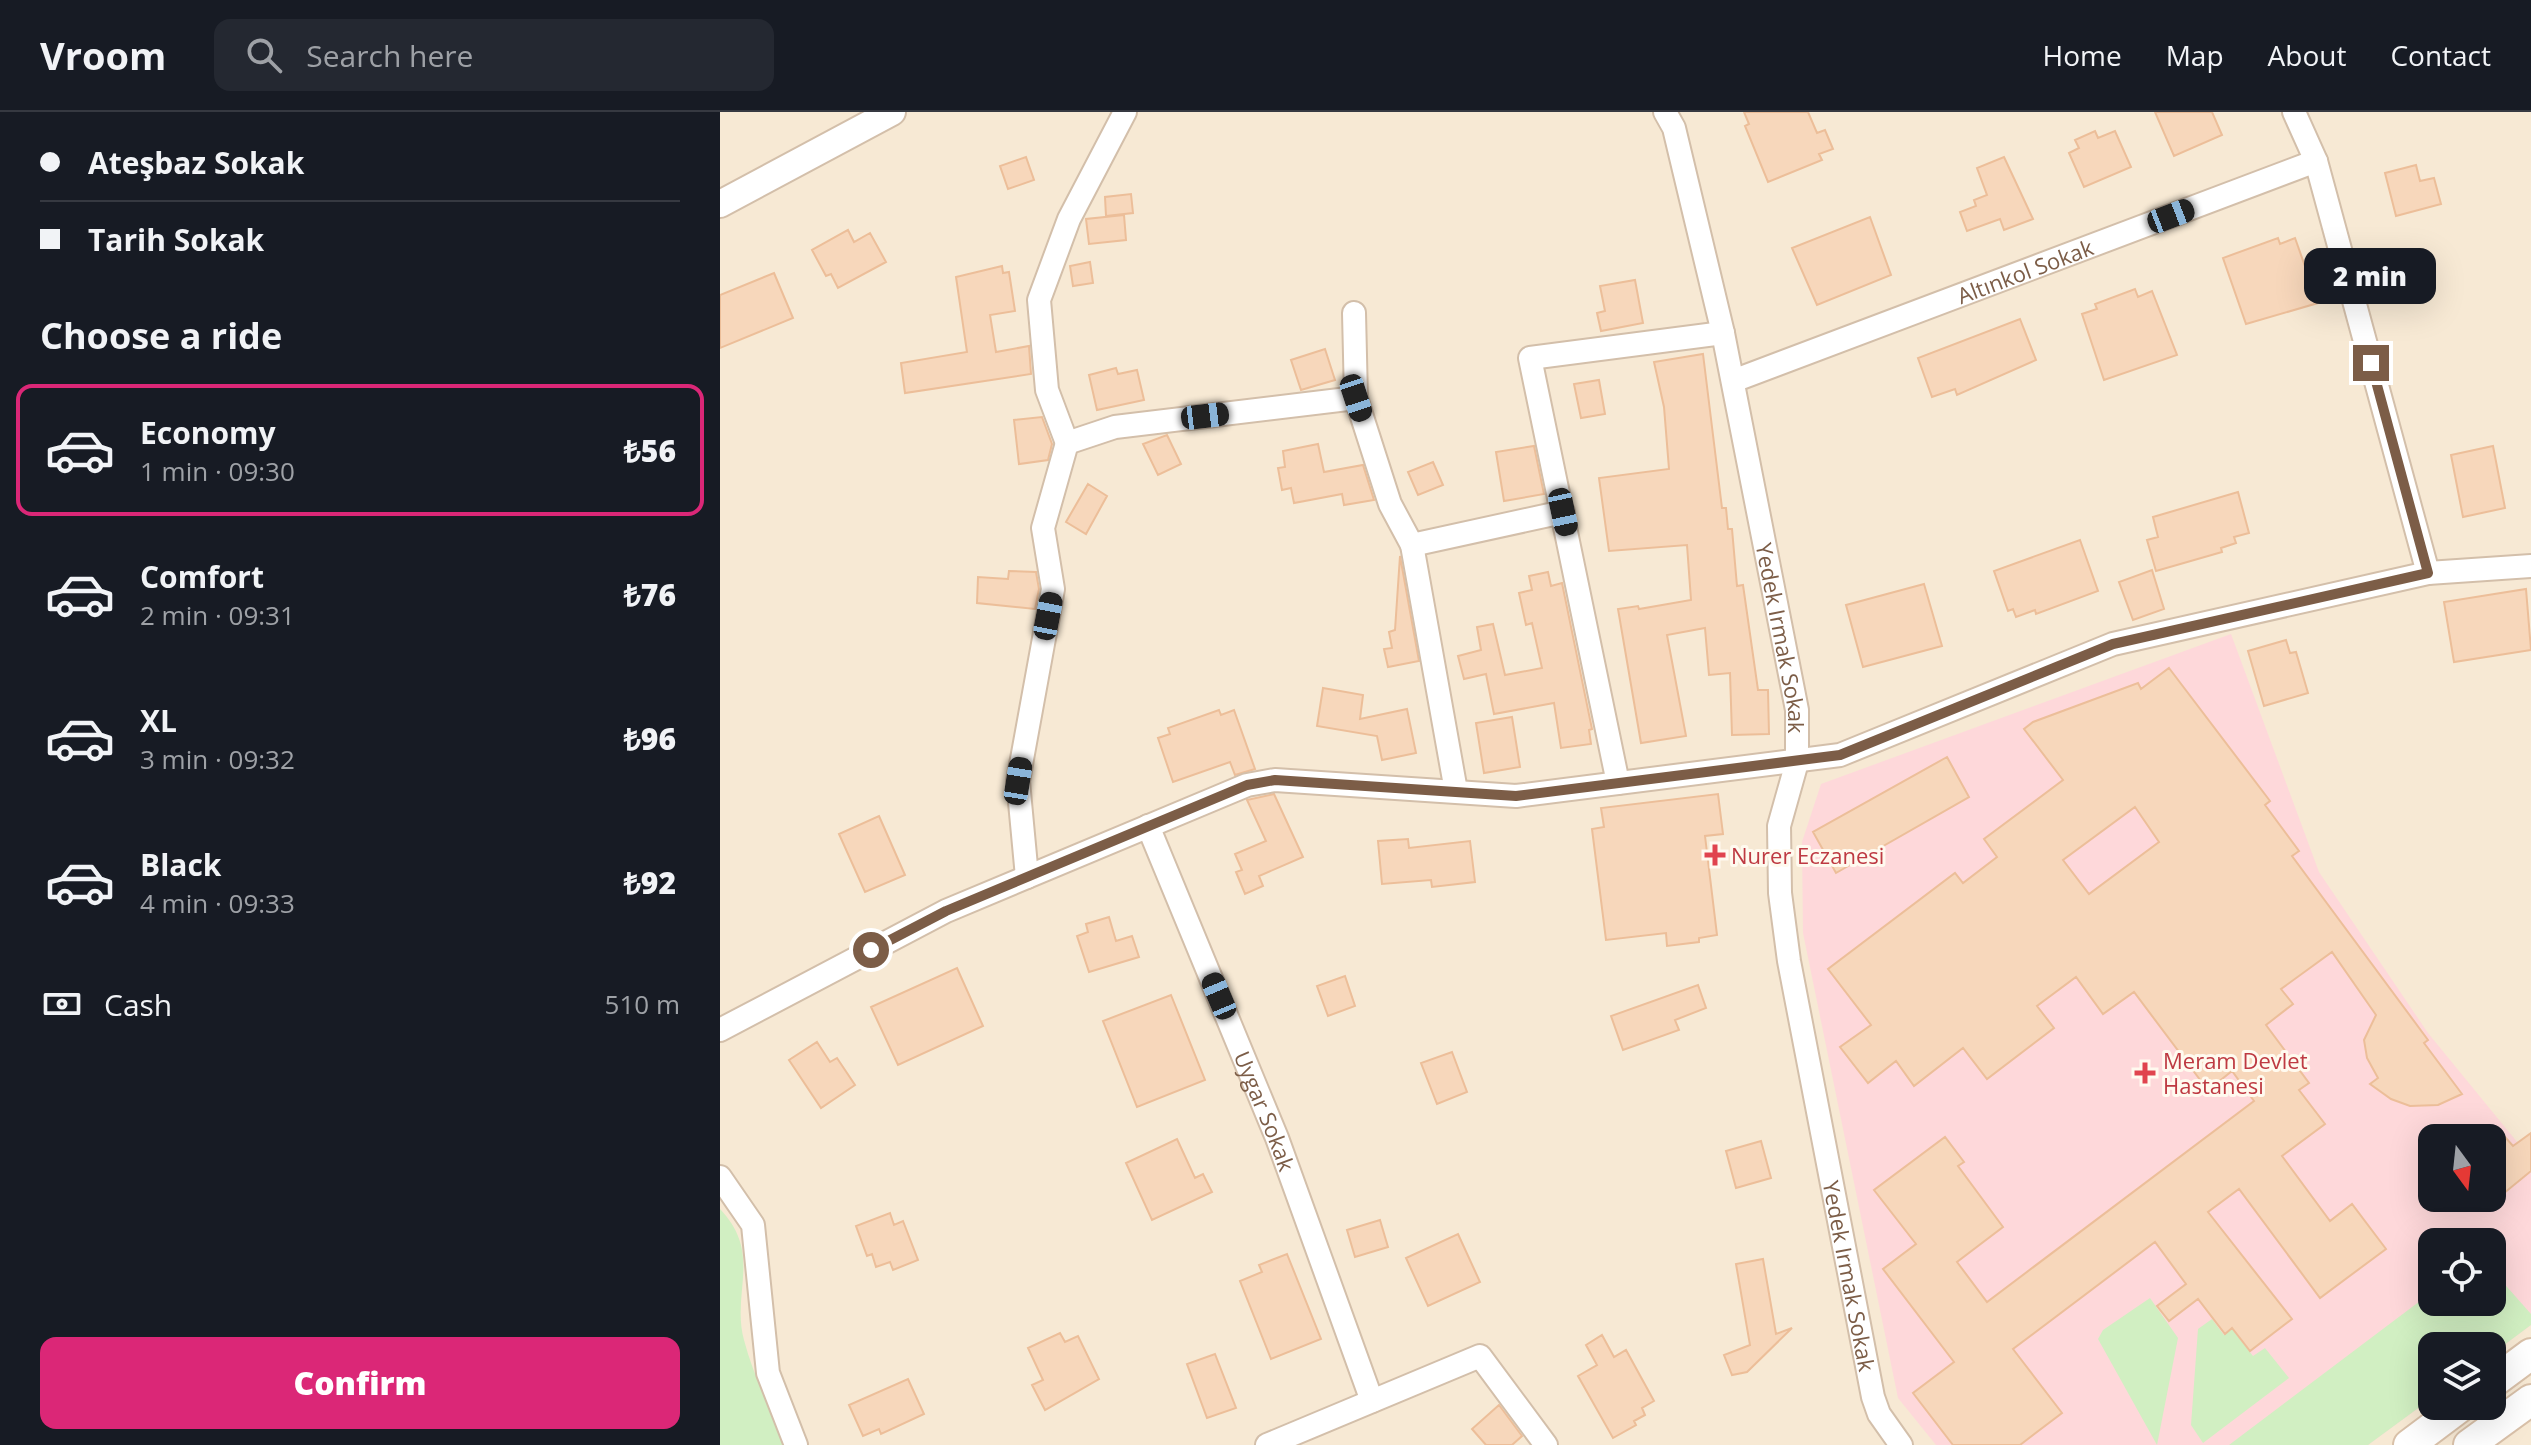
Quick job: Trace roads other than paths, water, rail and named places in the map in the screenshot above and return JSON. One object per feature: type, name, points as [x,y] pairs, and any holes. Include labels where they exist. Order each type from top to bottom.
[{"type":"main road","points":[[2506,1373],[2531,1354]]},
{"type":"main road","points":[[2469,1445],[2531,1400]]},
{"type":"main road","points":[[2409,1445],[2442,1420]]},
{"type":"street","points":[[720,204],[892,112]]},
{"type":"street","points":[[1027,877],[1018,781],[1053,589],[1043,528],[1067,443],[1047,390],[1039,300],[1069,219],[1125,112]]},
{"type":"street","name":"Yedek Irmak Sokak","points":[[1665,112],[1674,128],[1723,333],[1797,710],[1797,762],[1779,826],[1778,856],[1787,948],[1873,1397],[1879,1414],[1901,1445]]},
{"type":"street","points":[[2294,112],[2316,161],[2428,573]]},
{"type":"street","name":"Altınkol Sokak","points":[[1733,381],[2316,161]]},
{"type":"street","points":[[1354,313],[1356,398],[1390,504],[1412,545],[1456,791]]},
{"type":"street","points":[[1618,783],[1530,358],[1723,333]]},
{"type":"street","points":[[1067,443],[1115,427],[1356,398]]},
{"type":"street","points":[[1412,545],[1563,512]]},
{"type":"street","points":[[720,1030],[946,911],[1247,785],[1275,780],[1516,796],[1840,755],[2113,644],[2428,573],[2531,566]]},
{"type":"street","name":"Uygar Sokak","points":[[1148,826],[1277,1138],[1372,1401]]},
{"type":"street","points":[[720,1177],[753,1225],[768,1373],[796,1445]]},
{"type":"street","points":[[1267,1445],[1480,1356],[1546,1445]]},
{"type":"place","name":"Nurer Eczanesi","points":[[1715,855]]},
{"type":"place","name":"Meram Devlet Hastanesi","points":[[2145,1073]]}]
